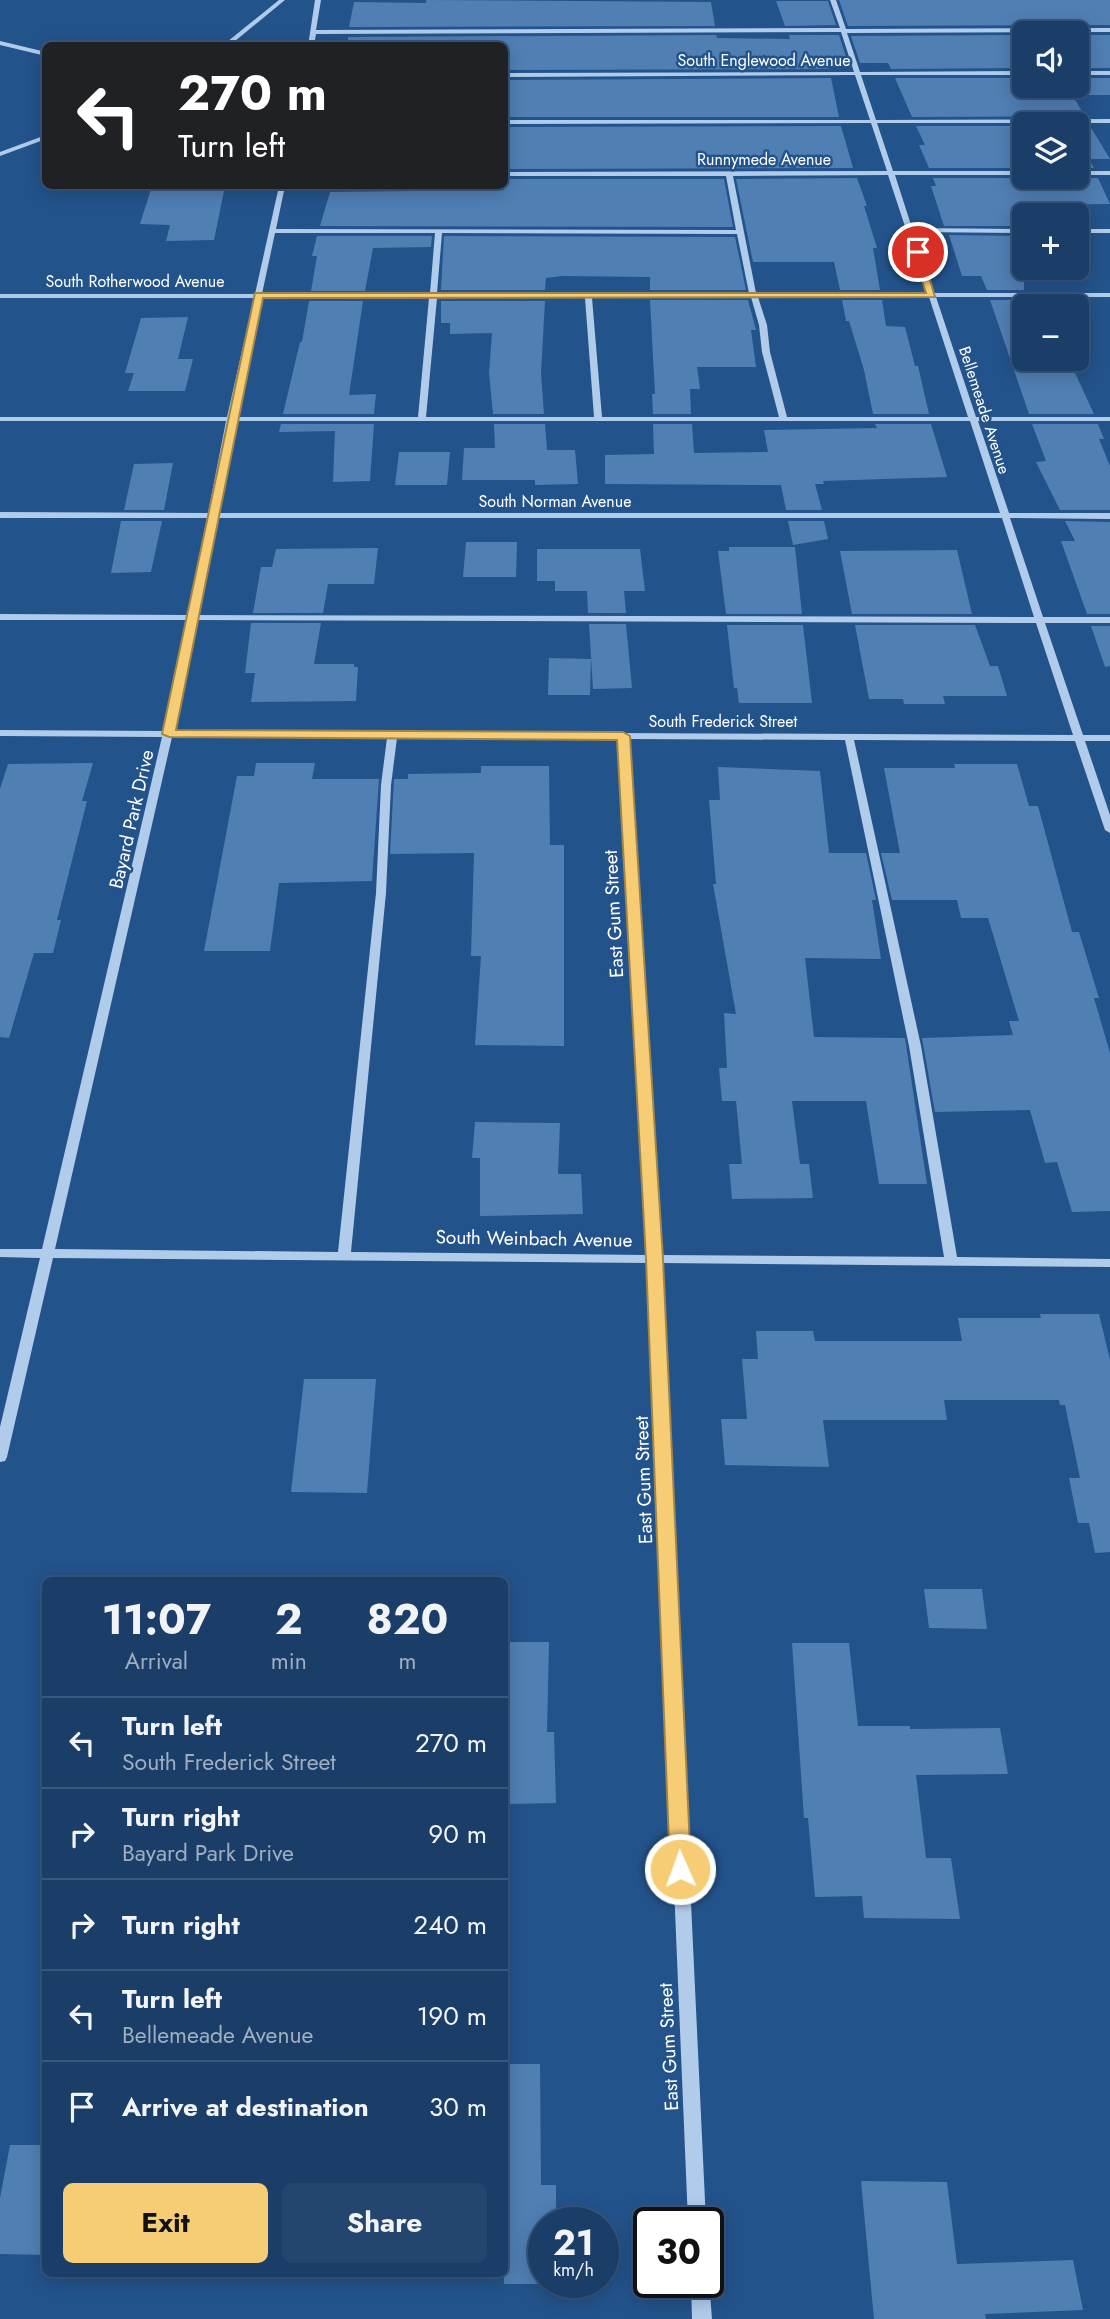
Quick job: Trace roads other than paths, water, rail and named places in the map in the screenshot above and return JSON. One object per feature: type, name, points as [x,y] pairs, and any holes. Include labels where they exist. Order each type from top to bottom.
[{"type":"street","points":[[230,42],[282,0]]},
{"type":"street","points":[[312,42],[318,0]]},
{"type":"street","name":"Bellemeade Avenue","points":[[833,0],[1110,830]]},
{"type":"street","points":[[313,32],[1110,30]]},
{"type":"street","points":[[0,43],[42,53]]},
{"type":"street","name":"South Englewood Avenue","points":[[508,75],[1012,73]]},
{"type":"street","points":[[1089,73],[1110,73]]},
{"type":"street","points":[[508,122],[1110,121]]},
{"type":"street","points":[[0,154],[42,138]]},
{"type":"street","points":[[729,173],[783,419]]},
{"type":"street","name":"Runnymede Avenue","points":[[508,174],[1012,173]]},
{"type":"street","points":[[1089,173],[1110,173]]},
{"type":"street","name":"Bayard Park Drive","points":[[0,1457],[169,734],[232,417],[281,189]]},
{"type":"street","points":[[911,230],[1012,231]]},
{"type":"street","points":[[273,231],[740,232]]},
{"type":"street","points":[[422,419],[439,231]]},
{"type":"street","points":[[1089,231],[1110,231]]},
{"type":"street","points":[[588,295],[598,419]]},
{"type":"street","name":"South Rotherwood Avenue","points":[[0,296],[1110,295]]},
{"type":"street","points":[[0,419],[1110,419]]},
{"type":"street","name":"South Norman Avenue","points":[[0,515],[1110,516]]},
{"type":"street","points":[[0,617],[1110,620]]},
{"type":"street","name":"South Frederick Street","points":[[0,733],[1110,738]]},
{"type":"street","points":[[344,1256],[381,893],[386,785],[392,735]]},
{"type":"street","name":"East Gum Street","points":[[623,736],[654,1259],[696,2207]]},
{"type":"street","points":[[849,737],[915,1046],[951,1262]]},
{"type":"street","name":"South Weinbach Avenue","points":[[0,1253],[1110,1263]]},
{"type":"street","points":[[701,2298],[702,2319]]}]
